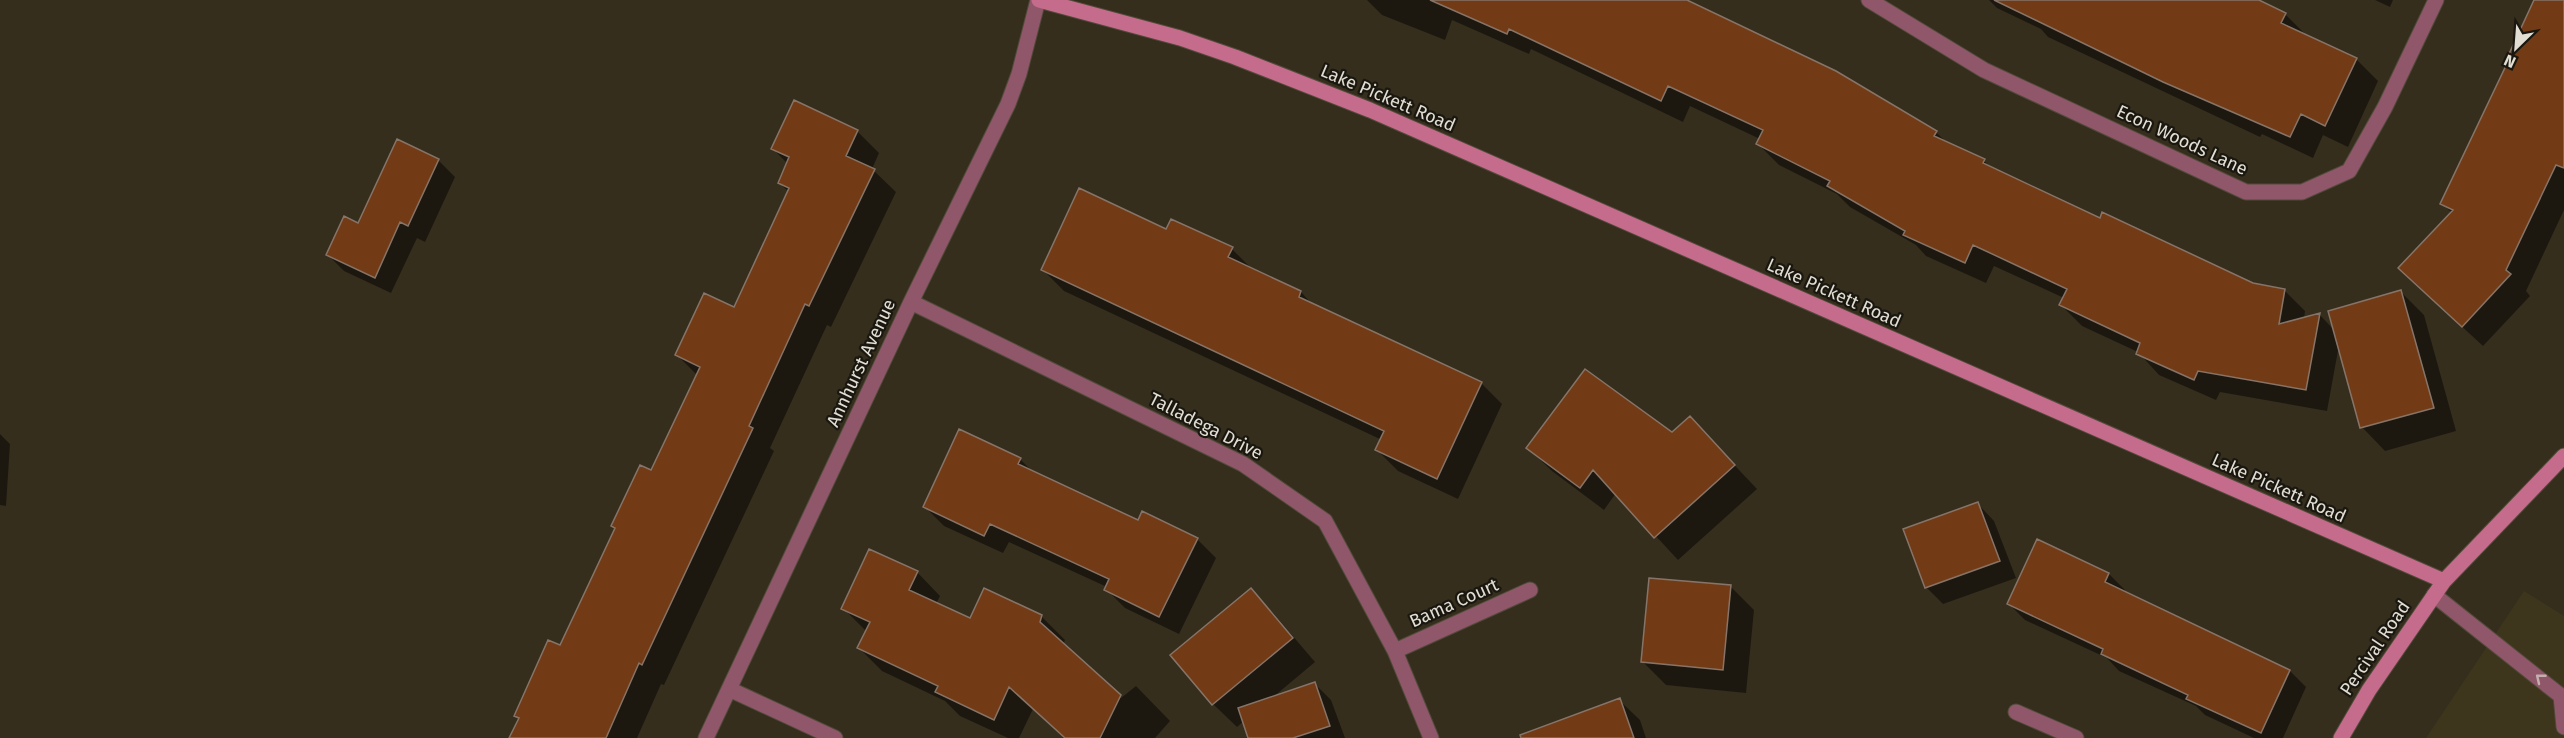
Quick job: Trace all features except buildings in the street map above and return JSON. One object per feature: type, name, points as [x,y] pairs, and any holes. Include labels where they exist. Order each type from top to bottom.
[{"type":"main road","name":"Lake Pickett Road","points":[[1038,0],[1191,42],[1370,110],[2444,581]]},
{"type":"main road","points":[[2444,581],[2564,456]]},
{"type":"main road","name":"Percival Road","points":[[2341,738],[2369,690],[2444,581]]},
{"type":"street","name":"Annhurst Avenue","points":[[706,738],[911,302],[1008,104],[1019,74],[1038,0]]},
{"type":"street","name":"Econ Woods Lane","points":[[1869,0],[1984,70],[2246,192],[2302,192],[2349,171],[2385,107],[2436,0]]},
{"type":"street","name":"Talladega Drive","points":[[911,302],[1243,464],[1325,521],[1395,651],[1431,738]]},
{"type":"street","name":"Bama Court","points":[[1395,651],[1530,590]]},
{"type":"street","points":[[2434,595],[2562,696],[2564,728],[2559,738]]},
{"type":"street","points":[[729,689],[835,738]]},
{"type":"street","points":[[2016,712],[2076,738]]},
{"type":"shaded area","points":[[2524,591],[2564,616],[2564,738],[2426,738]]}]
